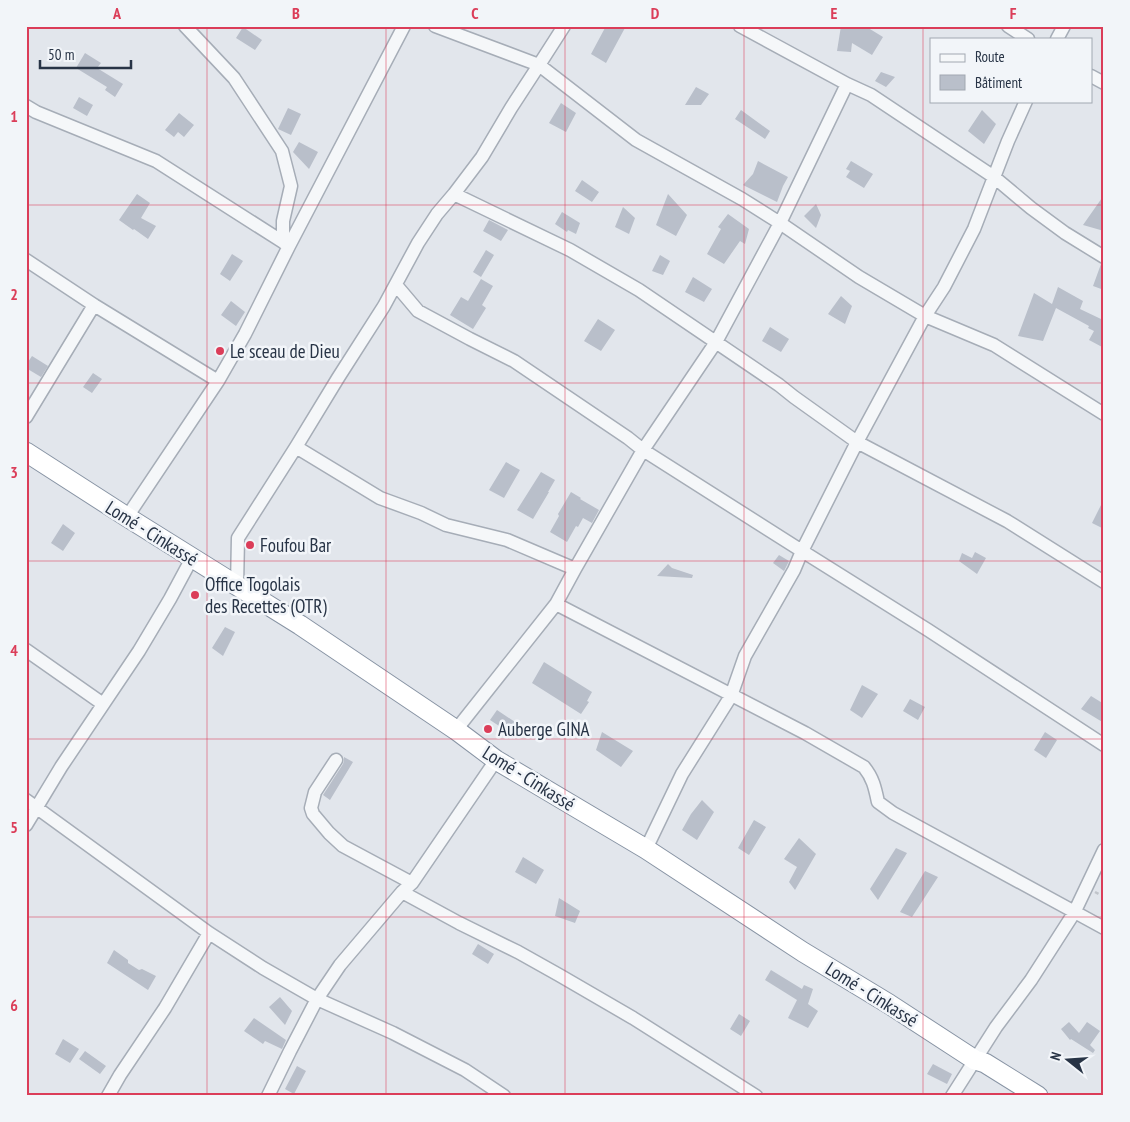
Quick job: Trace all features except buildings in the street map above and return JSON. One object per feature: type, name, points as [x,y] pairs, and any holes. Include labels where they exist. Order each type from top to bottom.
[{"type":"highway","name":"Lomé - Cinkassé","points":[[26,452],[300,625],[456,730],[496,760],[646,849],[803,952],[889,1004],[975,1060],[985,1063],[1038,1096]]},
{"type":"street","points":[[127,517],[218,381],[245,334],[286,244],[404,26]]},
{"type":"street","points":[[435,26],[540,65],[636,140],[742,199],[859,277],[925,316],[994,345],[1104,414]]},
{"type":"street","points":[[237,586],[238,538],[396,285],[418,243],[437,214],[482,157],[564,26]]},
{"type":"street","points":[[740,26],[871,95],[994,177],[1031,208],[1104,258]]},
{"type":"street","points":[[1008,26],[1026,38]]},
{"type":"street","points":[[1058,38],[1064,26]]},
{"type":"street","points":[[190,28],[234,78],[282,151],[291,186],[284,221],[286,244]]},
{"type":"street","points":[[1092,77],[1104,83]]},
{"type":"street","points":[[456,730],[556,604],[643,450],[716,342],[780,223],[847,84]]},
{"type":"street","points":[[646,849],[682,774],[731,696],[745,656],[794,570],[857,442],[925,316],[944,287],[974,229],[1008,141],[1026,102]]},
{"type":"street","points":[[26,106],[36,112],[156,161],[286,244]]},
{"type":"street","points":[[454,194],[570,250],[638,290],[779,385],[794,398],[857,442],[1007,521],[1104,582]]},
{"type":"street","points":[[26,260],[94,305],[218,381]]},
{"type":"street","points":[[396,285],[418,311],[514,361],[643,450],[936,635],[1104,744]]},
{"type":"street","points":[[26,417],[94,305]]},
{"type":"street","points":[[296,447],[380,498],[446,524],[507,540],[575,568]]},
{"type":"street","points":[[26,825],[32,803],[61,767],[139,651],[192,558]]},
{"type":"street","points":[[556,604],[805,733],[864,768],[875,786],[878,802],[893,813],[1104,928]]},
{"type":"street","points":[[26,650],[103,704]]},
{"type":"street","points":[[336,760],[315,792],[311,808],[313,814],[343,846],[412,883]]},
{"type":"street","points":[[268,1096],[317,999],[340,965],[402,892],[412,883],[496,760]]},
{"type":"street","points":[[32,803],[208,932],[263,968],[317,999],[393,1033],[465,1070],[504,1096]]},
{"type":"street","points":[[952,1096],[996,1027],[1031,980],[1074,912],[1104,850]]},
{"type":"street","points":[[402,892],[559,975],[633,1018],[756,1096]]},
{"type":"street","points":[[108,1096],[165,1008],[208,932]]},
{"type":"place","name":"Le sceau de Dieu","points":[[220,351]]},
{"type":"place","name":"Foufou Bar","points":[[250,545]]},
{"type":"place","name":"Office Togolais des Recettes (OTR)","points":[[195,595]]},
{"type":"place","name":"Auberge GINA","points":[[488,729]]}]
